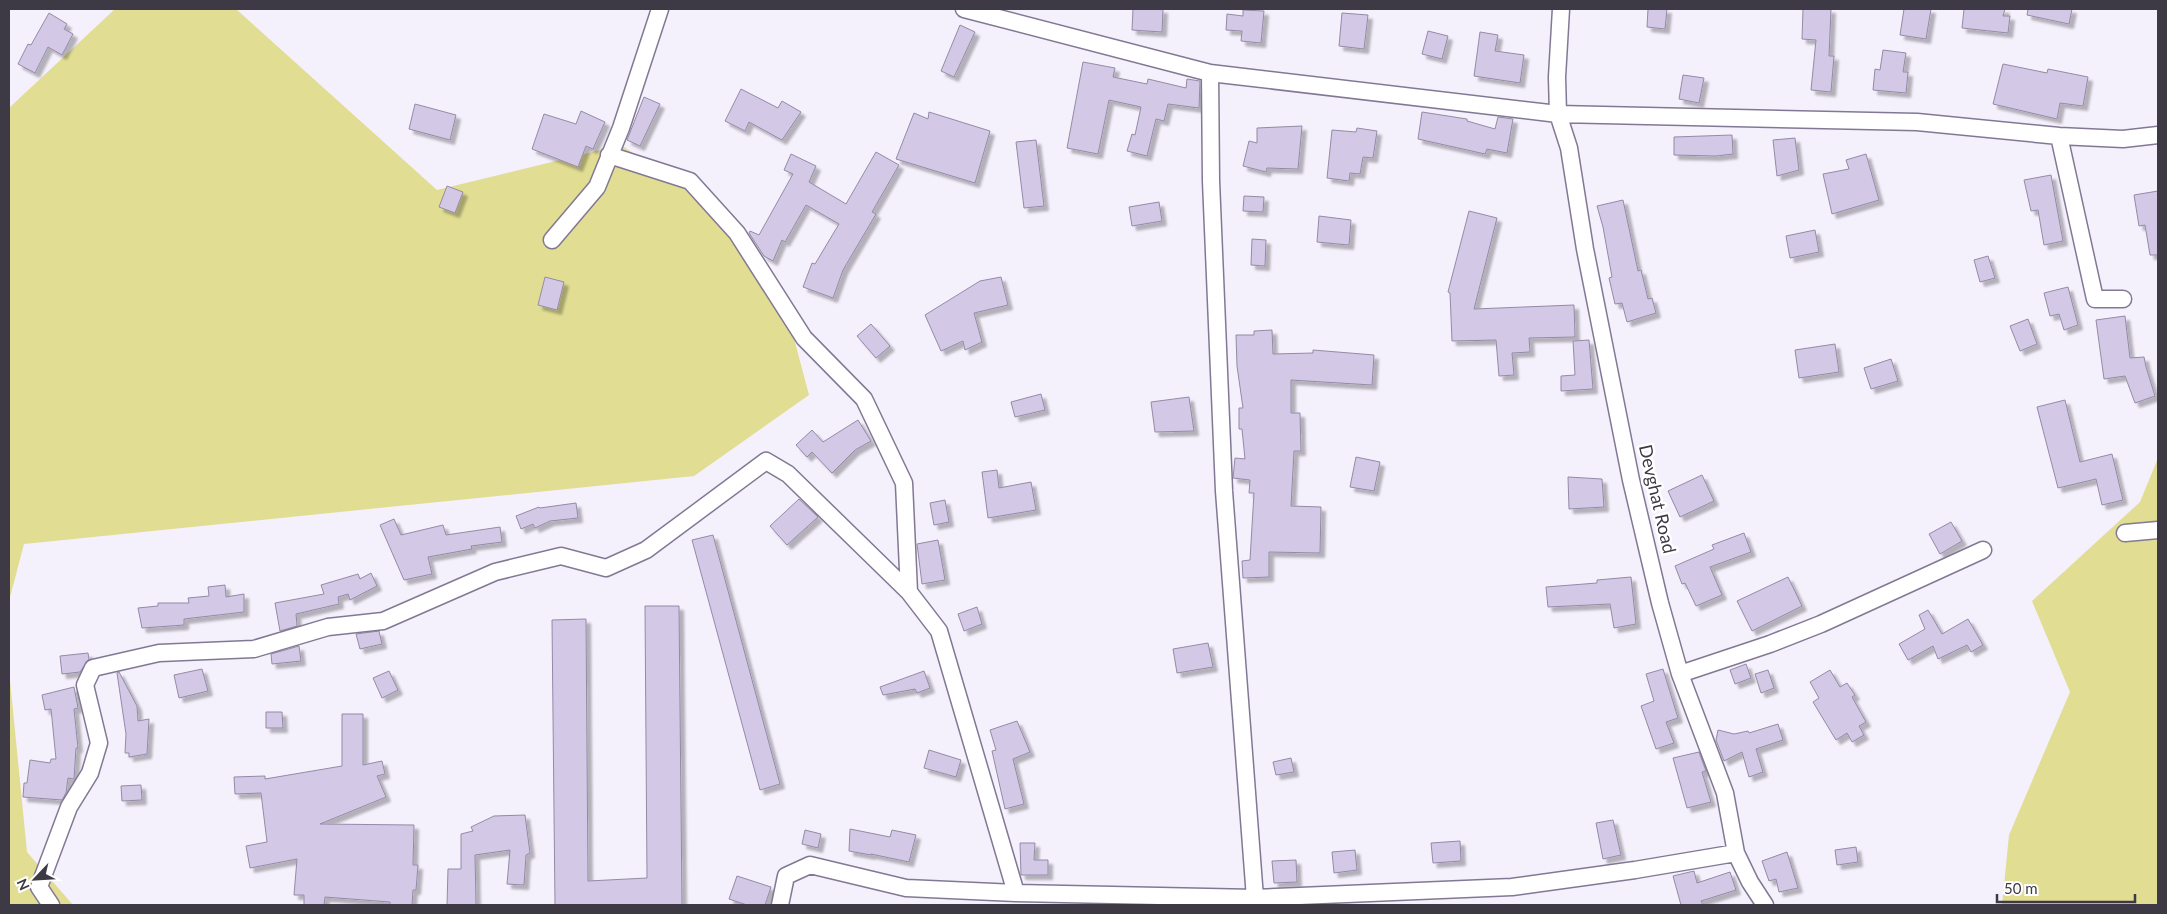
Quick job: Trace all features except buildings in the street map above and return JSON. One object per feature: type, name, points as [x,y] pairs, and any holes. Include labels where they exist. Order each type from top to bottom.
[{"type":"street","points":[[552,240],[597,187],[621,128],[660,9]]},
{"type":"street","points":[[964,9],[1210,73],[1558,114],[1917,122],[2059,136],[2123,139],[2158,135]]},
{"type":"street","name":"Devghat Road","points":[[1561,9],[1557,77],[1558,114],[1569,148],[1585,249],[1631,480],[1660,603],[1680,674],[1725,793],[1736,853],[1750,882],[1765,905]]},
{"type":"street","points":[[1210,73],[1211,181],[1224,491],[1255,898]]},
{"type":"street","points":[[2059,136],[2095,299],[2123,299]]},
{"type":"street","points":[[609,155],[690,181],[737,233],[804,338],[864,399],[904,483],[909,592]]},
{"type":"street","points":[[51,905],[39,887],[69,807],[90,773],[99,743],[85,685],[92,668],[159,653],[254,649],[328,628],[383,621],[495,572],[561,556],[606,568],[646,550],[766,462],[788,474],[909,592],[939,631],[1016,893]]},
{"type":"street","points":[[2125,533],[2158,530]]},
{"type":"street","points":[[1680,674],[1770,644],[1821,624],[1983,550]]},
{"type":"street","points":[[780,905],[786,876],[810,865],[906,888],[1016,893],[1255,898],[1512,887],[1634,870],[1736,853]]},
{"type":"shaded area","points":[[115,9],[236,9],[437,190],[621,145],[686,189],[783,297],[809,395],[694,476],[24,544],[9,601],[9,108]]},
{"type":"shaded area","points":[[2158,458],[2158,905],[2002,905],[2009,835],[2070,692],[2032,601],[2140,502]]},
{"type":"shaded area","points":[[9,670],[27,852],[73,905],[9,905]]}]
